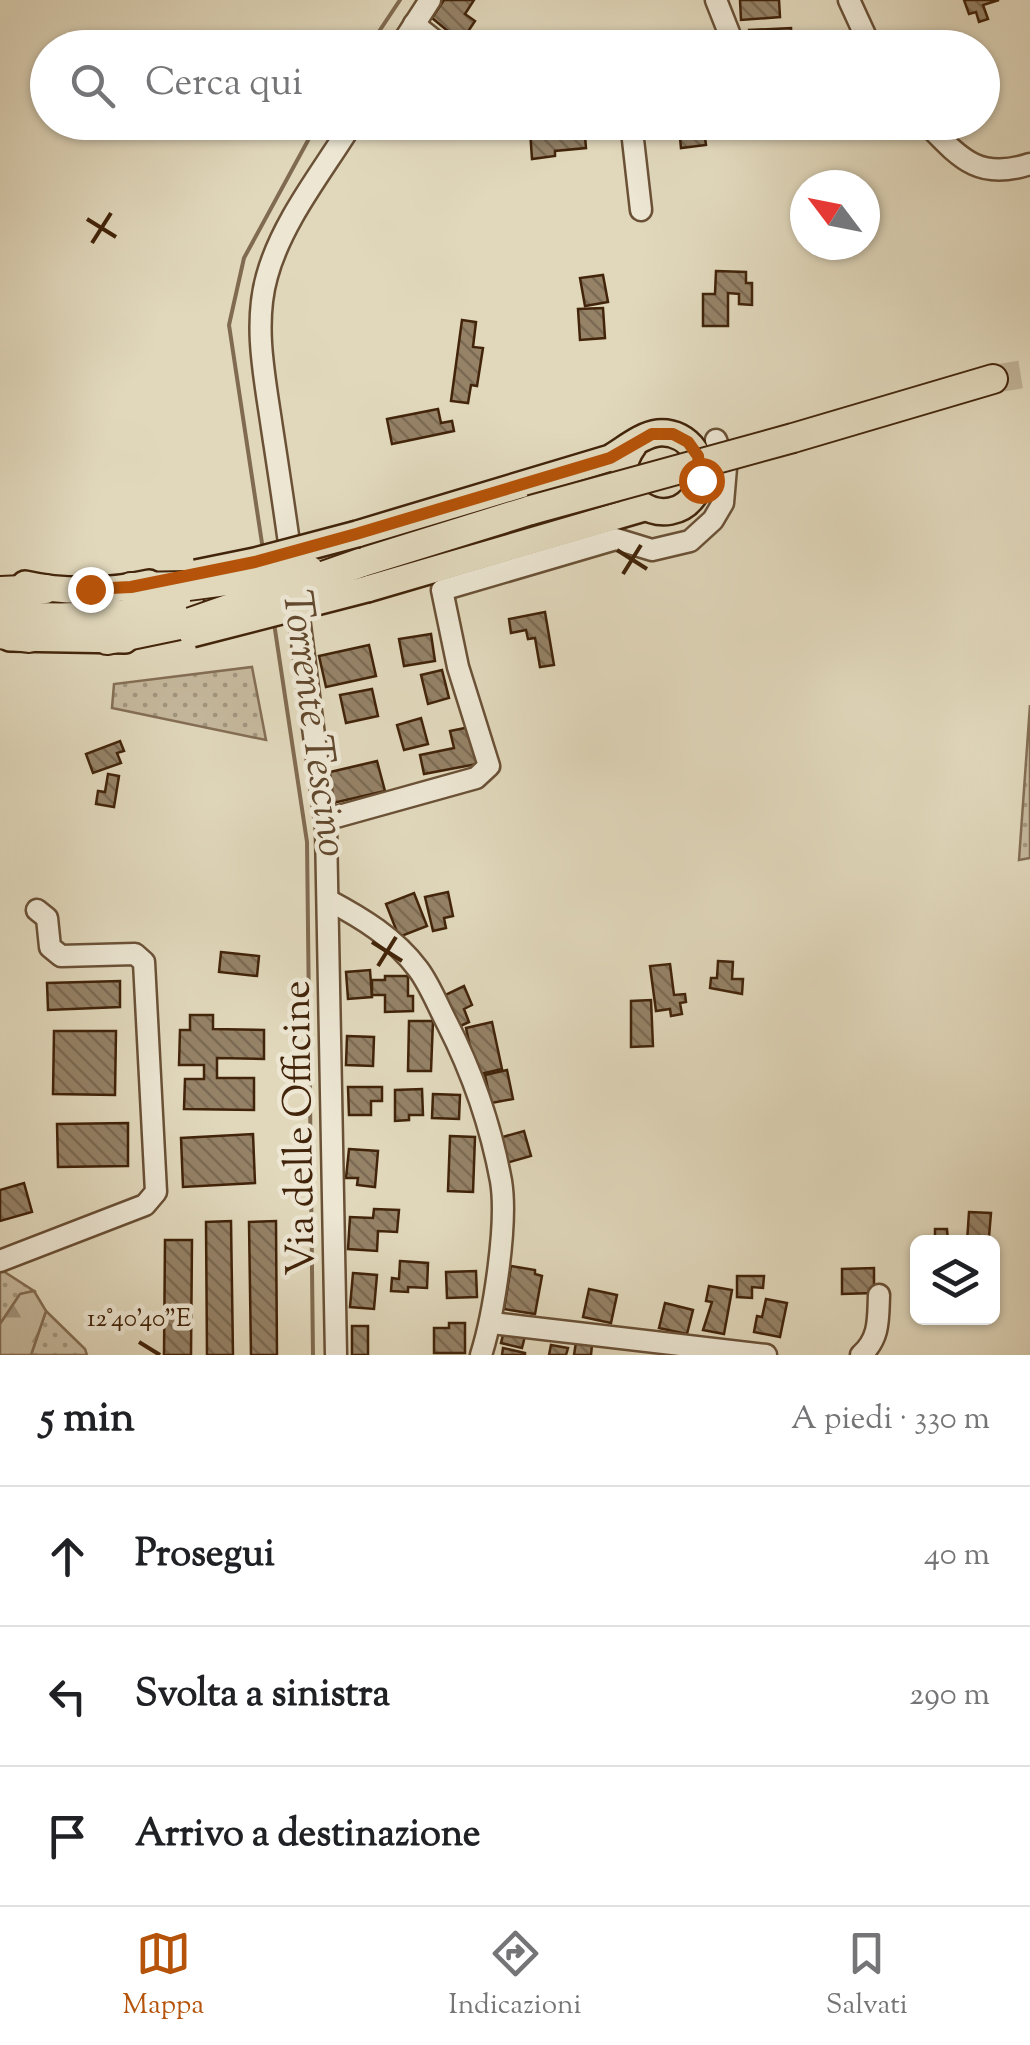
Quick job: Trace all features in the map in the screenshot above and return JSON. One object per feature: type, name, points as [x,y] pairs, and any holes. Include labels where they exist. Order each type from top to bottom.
[{"type":"highway","points":[[0,613],[120,615],[363,576],[531,510],[993,379]]},
{"type":"highway","points":[[131,587],[190,604]]},
{"type":"highway","points":[[0,592],[45,589]]},
{"type":"highway","points":[[107,640],[190,604]]},
{"type":"highway","points":[[0,636],[28,638]]},
{"type":"main road","points":[[190,604],[255,562],[610,458],[652,434],[680,437],[694,448],[702,467],[699,487],[689,501],[673,510],[658,512],[644,508],[630,495],[623,477],[624,462],[634,445]]},
{"type":"main road","points":[[363,576],[644,508]]},
{"type":"main road","points":[[0,581],[45,589],[131,587]]},
{"type":"main road","points":[[28,638],[107,640]]},
{"type":"street","points":[[410,30],[430,0]]},
{"type":"street","points":[[716,0],[728,30]]},
{"type":"street","points":[[849,0],[863,30]]},
{"type":"street","points":[[414,24],[422,30]]},
{"type":"street","name":"Via delle Officine","points":[[336,1355],[325,820],[260,333],[266,277],[282,237],[341,140]]},
{"type":"street","points":[[633,140],[642,210]]},
{"type":"street","points":[[944,140],[966,161],[984,169],[1005,172],[1030,164]]},
{"type":"street","points":[[325,820],[476,778],[489,766],[458,667],[442,590],[616,539],[652,550],[682,544],[704,531],[723,503],[726,468],[716,440]]},
{"type":"street","points":[[673,510],[682,544]]},
{"type":"street","points":[[328,900],[364,919],[399,947],[420,971],[460,1048],[483,1110],[502,1185],[492,1323],[482,1355]]},
{"type":"street","points":[[0,1261],[145,1205],[156,1192],[144,962],[135,954],[61,956],[50,946],[47,918],[37,910]]},
{"type":"street","points":[[862,1355],[874,1344],[879,1295]]},
{"type":"street","points":[[492,1323],[766,1355]]},
{"type":"green space","points":[[252,667],[266,740],[112,708],[114,684]]},
{"type":"green space","points":[[1030,705],[1030,858],[1019,860]]},
{"type":"green space","points":[[0,1269],[34,1291],[20,1294],[0,1324]]},
{"type":"green space","points":[[34,1291],[46,1311],[31,1355],[0,1355],[0,1324],[20,1294]]},
{"type":"green space","points":[[46,1311],[85,1349],[87,1355],[31,1355]]},
{"type":"building","points":[[444,0],[474,0],[465,14],[475,21],[469,30],[446,30],[432,18]]},
{"type":"building","points":[[740,0],[779,0],[780,17],[741,20]]},
{"type":"building","points":[[964,0],[999,0],[983,5],[988,19],[979,22],[976,12],[969,14]]},
{"type":"building","points":[[531,140],[585,140],[586,148],[555,151],[555,156],[532,159]]},
{"type":"building","points":[[680,140],[705,140],[706,145],[681,148]]},
{"type":"building","points":[[716,271],[746,272],[746,283],[752,283],[752,305],[739,304],[739,294],[728,293],[728,326],[703,326],[703,294],[715,294]]},
{"type":"building","points":[[603,275],[608,302],[585,306],[580,278]]},
{"type":"building","points":[[603,308],[605,338],[580,340],[578,309]]},
{"type":"building","points":[[462,320],[476,322],[473,347],[483,348],[477,386],[471,385],[468,403],[451,401]]},
{"type":"building","points":[[438,409],[441,423],[452,421],[454,431],[392,444],[387,419]]},
{"type":"building","points":[[545,612],[554,665],[540,667],[535,638],[528,639],[526,630],[511,633],[509,619]]},
{"type":"building","points":[[431,634],[435,661],[404,666],[399,639]]},
{"type":"building","points":[[369,645],[376,676],[326,687],[319,656]]},
{"type":"building","points":[[442,670],[449,698],[428,704],[421,675]]},
{"type":"building","points":[[372,689],[378,716],[346,723],[340,695]]},
{"type":"building","points":[[421,718],[428,744],[404,750],[397,725]]},
{"type":"building","points":[[475,726],[482,763],[424,774],[420,755],[454,748],[450,731]]},
{"type":"building","points":[[120,741],[124,751],[117,753],[121,763],[93,773],[86,754]]},
{"type":"building","points":[[377,761],[385,791],[333,803],[326,773]]},
{"type":"building","points":[[108,774],[119,776],[114,807],[96,804],[98,791],[105,792]]},
{"type":"building","points":[[448,892],[453,916],[444,918],[446,928],[433,931],[425,897]]},
{"type":"building","points":[[414,893],[427,926],[399,937],[386,904]]},
{"type":"building","points":[[221,952],[259,956],[257,976],[219,972]]},
{"type":"building","points":[[718,961],[733,962],[732,979],[743,979],[742,994],[710,988],[711,978],[717,978]]},
{"type":"building","points":[[670,964],[674,995],[685,994],[686,1002],[680,1003],[682,1014],[671,1016],[670,1009],[656,1011],[650,966]]},
{"type":"building","points":[[370,970],[372,997],[348,999],[346,972]]},
{"type":"building","points":[[385,976],[408,976],[413,1011],[385,1012],[385,995],[372,995],[372,980],[385,980]]},
{"type":"building","points":[[120,981],[120,1007],[48,1010],[47,983]]},
{"type":"building","points":[[464,986],[472,1005],[464,1009],[469,1022],[456,1028],[441,997]]},
{"type":"building","points":[[651,1000],[653,1046],[631,1047],[631,1001]]},
{"type":"building","points":[[190,1015],[213,1015],[213,1029],[264,1030],[264,1059],[217,1058],[217,1078],[254,1078],[254,1110],[184,1109],[185,1079],[204,1079],[204,1065],[179,1065],[180,1030],[190,1030]]},
{"type":"building","points":[[409,1021],[433,1021],[431,1071],[408,1071]]},
{"type":"building","points":[[492,1022],[502,1069],[476,1075],[466,1028]]},
{"type":"building","points":[[54,1031],[116,1031],[115,1095],[53,1094]]},
{"type":"building","points":[[347,1036],[374,1037],[373,1066],[346,1065]]},
{"type":"building","points":[[507,1070],[513,1099],[491,1103],[485,1075]]},
{"type":"building","points":[[348,1087],[382,1087],[382,1101],[371,1101],[371,1115],[349,1115]]},
{"type":"building","points":[[422,1089],[423,1115],[395,1121],[395,1090]]},
{"type":"building","points":[[433,1094],[460,1095],[459,1119],[432,1118]]},
{"type":"building","points":[[128,1123],[128,1166],[58,1167],[57,1124]]},
{"type":"building","points":[[524,1131],[531,1156],[506,1163],[499,1138]]},
{"type":"building","points":[[253,1134],[255,1183],[183,1187],[181,1138]]},
{"type":"building","points":[[450,1136],[475,1137],[473,1192],[448,1191]]},
{"type":"building","points":[[349,1149],[378,1151],[375,1187],[357,1185],[358,1178],[346,1178]]},
{"type":"building","points":[[24,1183],[32,1212],[0,1221],[0,1190]]},
{"type":"building","points":[[374,1209],[399,1210],[397,1232],[378,1231],[377,1251],[348,1249],[350,1217],[373,1218]]},
{"type":"building","points":[[969,1212],[991,1213],[989,1235],[967,1235]]},
{"type":"building","points":[[231,1221],[233,1355],[207,1355],[206,1222]]},
{"type":"building","points":[[276,1221],[277,1355],[251,1355],[249,1222]]},
{"type":"building","points":[[935,1229],[947,1229],[947,1235],[935,1235]]},
{"type":"building","points":[[165,1240],[192,1240],[191,1355],[164,1355]]},
{"type":"building","points":[[400,1261],[428,1263],[427,1288],[391,1291],[392,1278],[399,1279]]},
{"type":"building","points":[[511,1266],[535,1270],[535,1274],[542,1276],[535,1314],[504,1309]]},
{"type":"building","points":[[874,1268],[874,1293],[842,1294],[842,1269]]},
{"type":"building","points":[[476,1271],[477,1297],[447,1298],[446,1272]]},
{"type":"building","points":[[353,1273],[377,1275],[374,1309],[350,1307]]},
{"type":"building","points":[[737,1276],[764,1276],[763,1288],[752,1287],[752,1298],[737,1297]]},
{"type":"building","points":[[709,1286],[732,1290],[724,1334],[703,1330],[712,1302],[706,1301]]},
{"type":"building","points":[[589,1289],[617,1295],[611,1323],[583,1317]]},
{"type":"building","points":[[766,1299],[787,1303],[780,1337],[754,1332]]},
{"type":"building","points":[[665,1303],[693,1310],[687,1334],[659,1328]]},
{"type":"building","points":[[449,1323],[465,1323],[465,1353],[434,1353],[434,1328],[449,1328]]},
{"type":"building","points":[[352,1326],[368,1326],[368,1355],[352,1355]]},
{"type":"building","points":[[505,1327],[526,1332],[522,1348],[501,1343]]},
{"type":"building","points":[[576,1342],[592,1345],[591,1355],[574,1355]]},
{"type":"building","points":[[551,1345],[568,1348],[566,1355],[549,1355]]},
{"type":"building","points":[[503,1348],[525,1353],[525,1355],[502,1355]]},
{"type":"waterway","name":"Torrente Tescino","points":[[380,30],[400,0]]},
{"type":"waterway","name":"Torrente Tescino","points":[[263,550],[229,325],[244,258],[308,140]]},
{"type":"waterway","name":"Torrente Tescino","points":[[274,623],[307,842],[313,1355]]},
{"type":"tunnel","points":[[993,379],[1030,373]]},
{"type":"route","points":[[90,589],[131,587],[255,562],[610,458],[652,434],[673,434],[688,442],[702,467],[701,480]]}]
